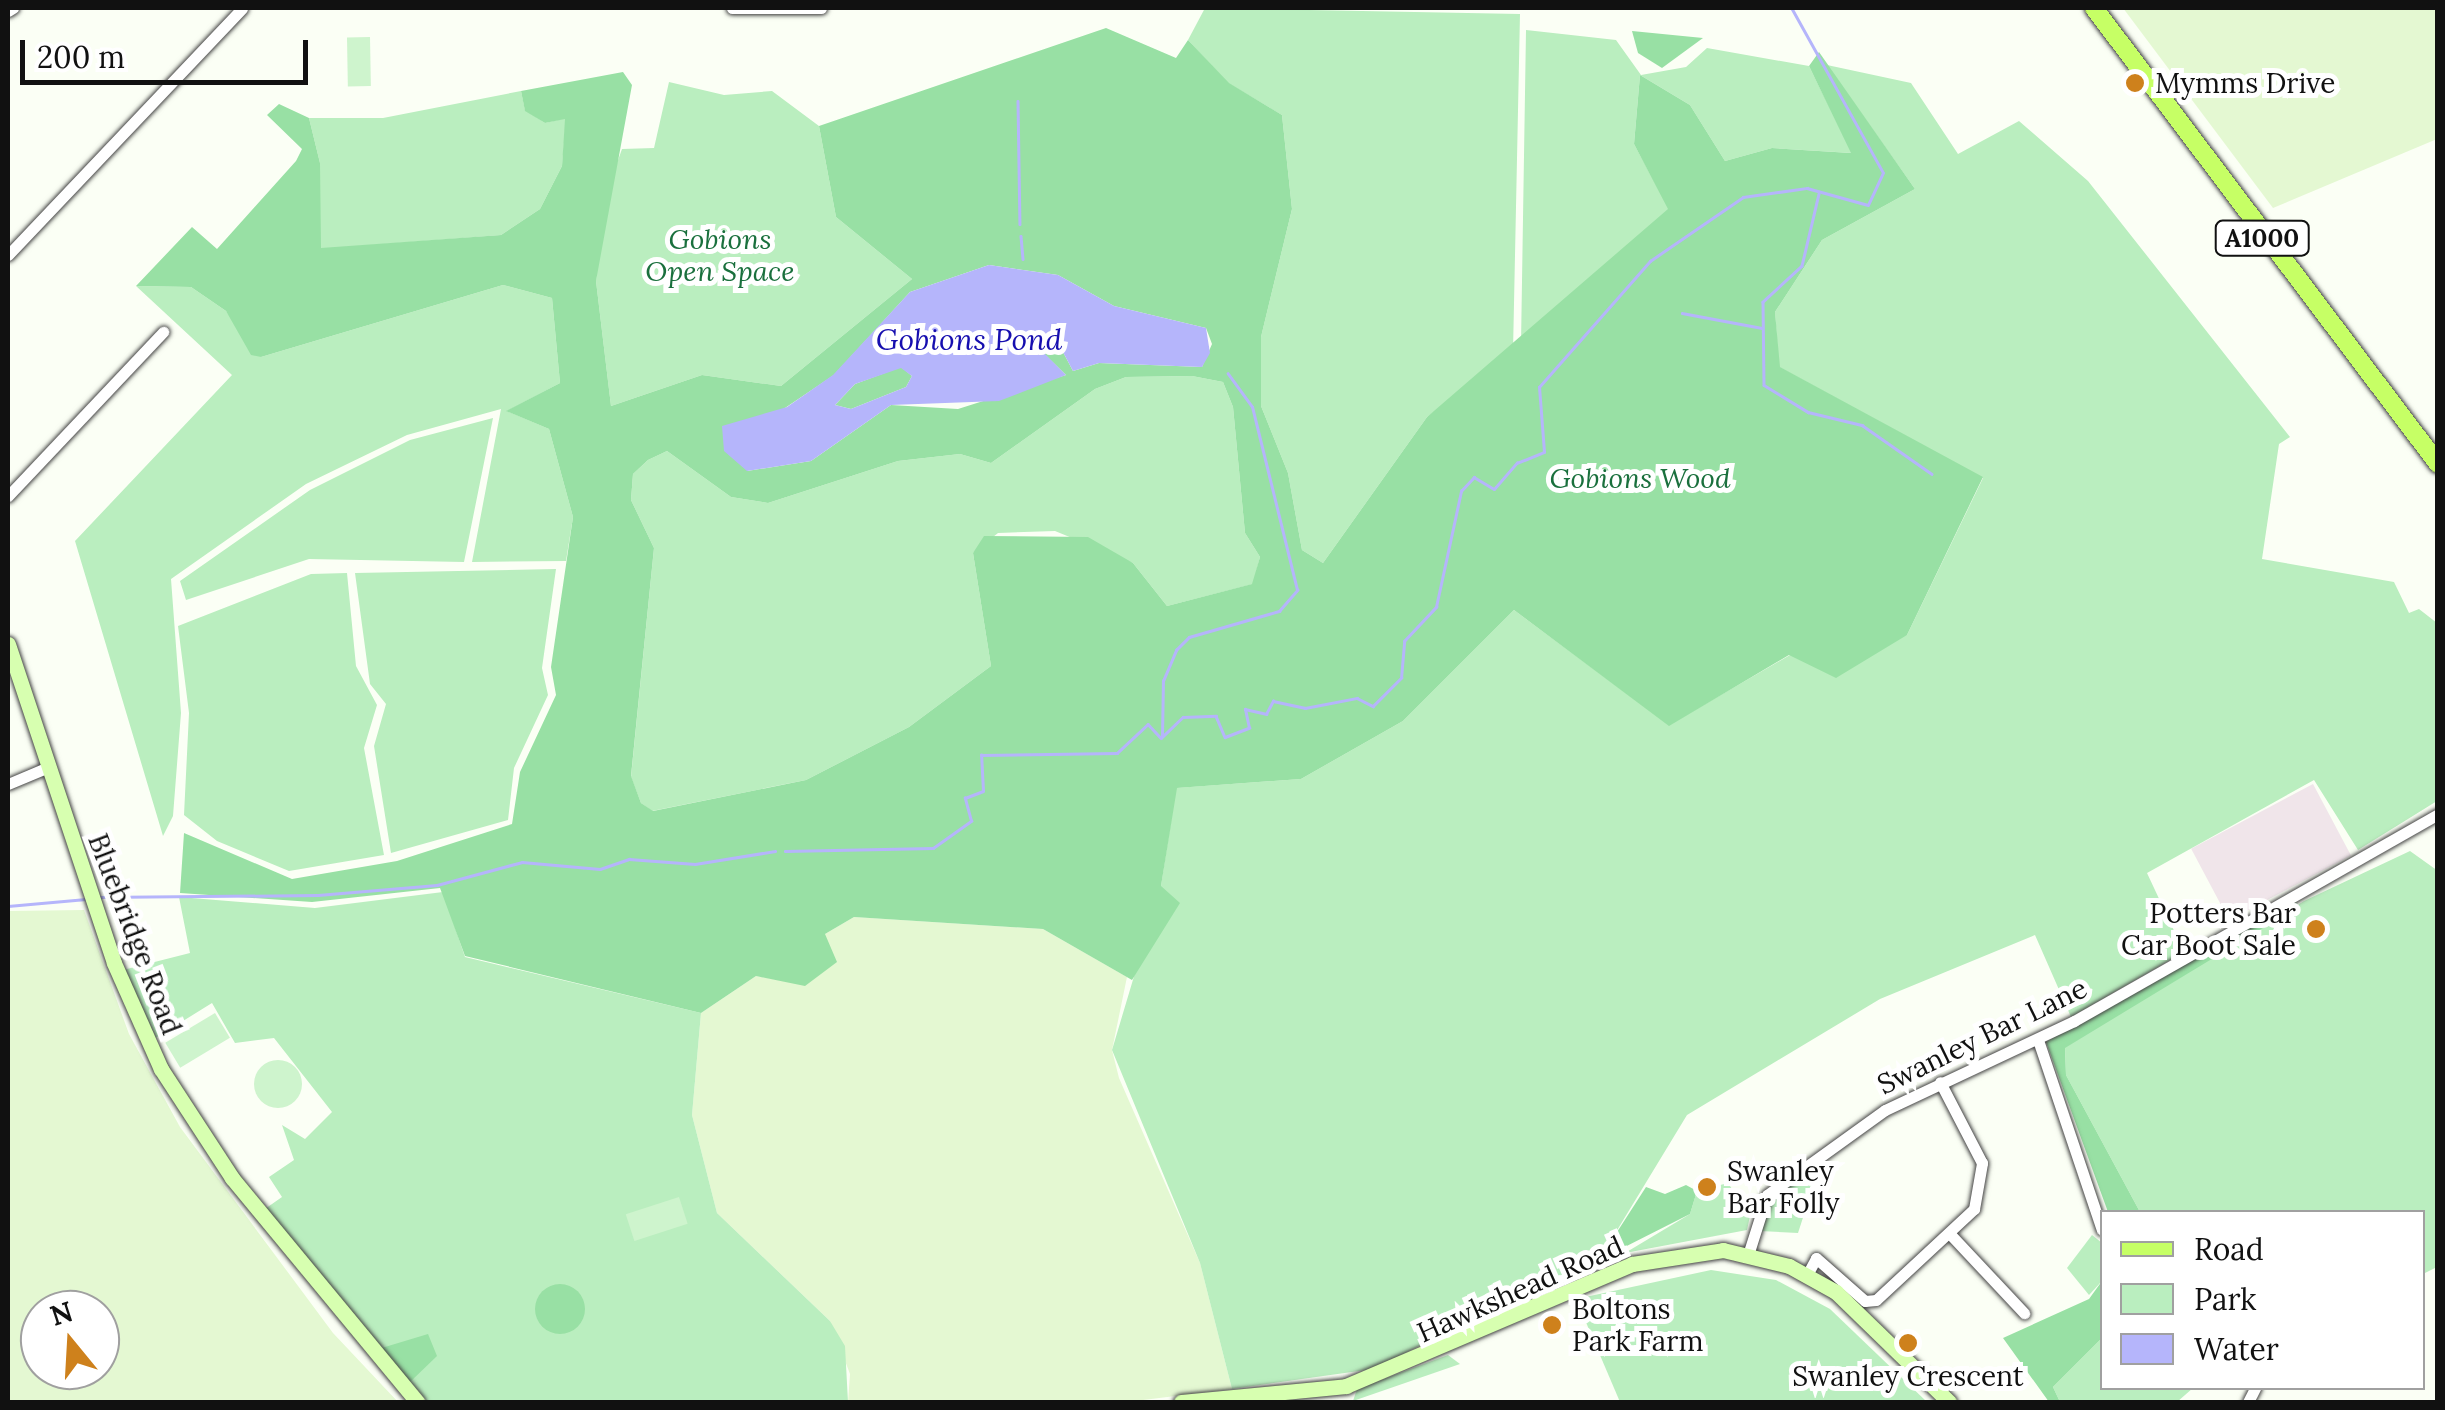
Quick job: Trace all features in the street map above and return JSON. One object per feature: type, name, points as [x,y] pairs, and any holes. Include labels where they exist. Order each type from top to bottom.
[{"type":"main road","name":"A1000","points":[[2094,8],[2438,464]]},
{"type":"street","points":[[8,255],[242,8]]},
{"type":"street","points":[[732,8],[821,8]]},
{"type":"street","points":[[8,496],[163,332]]},
{"type":"street","name":"Bluebridge Road","points":[[8,644],[46,768],[138,1022],[200,1134],[414,1401]]},
{"type":"street","points":[[8,784],[46,768]]},
{"type":"street","name":"Swanley Bar Lane","points":[[1748,1254],[1759,1213],[1780,1182],[1940,1082],[2038,1040],[2438,814]]},
{"type":"street","points":[[2038,1040],[2100,1224]]},
{"type":"street","points":[[1805,1249],[1872,1302],[1978,1203],[1984,1172],[1940,1082]]},
{"type":"street","points":[[1949,1233],[2024,1313]]},
{"type":"street","name":"Hawkshead Road","points":[[1181,1402],[1346,1386],[1632,1264],[1697,1251],[1748,1254],[1807,1274],[1864,1314],[1948,1402]]},
{"type":"street","points":[[1807,1274],[1816,1258]]},
{"type":"shaded area","points":[[2313,784],[2351,856],[2229,920],[2191,849]]},
{"type":"green space","points":[[1205,8],[1520,14],[1513,352],[1427,417],[1323,563],[1302,550],[1288,473],[1261,406],[1261,337],[1292,209],[1282,115],[1228,83],[1188,40]]},
{"type":"green space","points":[[2123,8],[2437,8],[2437,139],[2273,208]]},
{"type":"green space","name":"Gobions Wood","points":[[1106,28],[1176,58],[1188,40],[1229,83],[1282,115],[1292,209],[1261,337],[1261,406],[1288,473],[1302,550],[1323,563],[1427,417],[1668,209],[1634,144],[1640,75],[1690,105],[1725,161],[1772,148],[1851,153],[1809,66],[1819,52],[1915,189],[1822,240],[1775,312],[1780,367],[1983,477],[1907,635],[1836,678],[1789,655],[1669,726],[1514,610],[1403,721],[1301,779],[1177,788],[1161,886],[1180,903],[1132,980],[1043,929],[854,917],[825,934],[837,962],[805,986],[756,976],[701,1013],[465,956],[440,888],[312,902],[180,893],[184,833],[292,879],[397,861],[512,824],[520,772],[556,695],[551,667],[573,517],[549,429],[506,411],[560,383],[552,298],[503,285],[261,357],[251,355],[226,311],[191,287],[136,286],[192,227],[217,249],[296,161],[302,149],[267,115],[279,104],[309,118],[320,163],[321,248],[501,235],[540,209],[562,166],[565,119],[545,123],[525,111],[521,91],[623,72],[632,85],[596,281],[611,406],[702,375],[781,386],[912,279],[836,217],[819,126]],"holes":[[[989,265],[1058,275],[1114,306],[1206,328],[1212,344],[1202,367],[1099,363],[1073,371],[1054,335],[1038,348],[1066,375],[958,409],[891,405],[811,461],[747,471],[782,410],[834,375],[910,292]],[[1192,376],[1223,382],[1233,407],[1245,533],[1260,557],[1252,584],[1167,606],[1133,563],[1088,537],[984,536],[973,553],[991,666],[909,727],[806,780],[653,811],[641,803],[631,776],[654,548],[631,500],[633,474],[648,460],[667,451],[731,497],[768,503],[898,461],[960,454],[991,463],[1095,389],[1126,377]]]},
{"type":"green space","points":[[1526,30],[1616,40],[1641,75],[1686,67],[1707,48],[1809,66],[1852,153],[1772,148],[1725,161],[1690,105],[1640,75],[1634,144],[1669,209],[1521,344]]},
{"type":"green space","points":[[1632,31],[1703,38],[1662,68],[1638,53]]},
{"type":"green space","points":[[347,37],[370,37],[371,86],[348,86]]},
{"type":"green space","points":[[1827,65],[1911,83],[1958,154],[2019,121],[2088,181],[2290,437],[2279,444],[2262,559],[2394,582],[2409,613],[2419,609],[2437,623],[2437,801],[2358,850],[2314,780],[2147,873],[2184,952],[2071,1017],[2035,935],[1880,999],[1687,1115],[1602,1255],[1373,1369],[1232,1389],[1200,1263],[1112,1050],[1161,886],[1176,788],[1301,779],[1403,721],[1514,610],[1669,725],[1790,655],[1907,635],[1983,478],[1779,367],[1775,312],[1822,240],[1915,189]]},
{"type":"green space","name":"Gobions Open Space","points":[[669,82],[724,95],[772,91],[819,126],[836,217],[912,279],[781,386],[702,375],[611,406],[596,281],[603,202],[622,149],[654,148]]},
{"type":"green space","points":[[521,91],[525,110],[545,123],[566,118],[562,166],[540,209],[501,235],[320,249],[320,163],[309,118],[383,118]]},
{"type":"green space","points":[[503,285],[552,298],[560,383],[507,411],[549,429],[573,517],[566,561],[472,562],[501,409],[407,435],[306,484],[171,579],[181,713],[173,816],[163,836],[75,541],[232,375],[136,286],[191,287],[226,311],[261,357]]},
{"type":"green space","points":[[901,367],[912,376],[906,387],[851,409],[835,405],[855,384]]},
{"type":"green space","points":[[1192,376],[1223,382],[1233,407],[1245,533],[1260,557],[1253,584],[1167,606],[1133,563],[1055,531],[998,533],[973,553],[991,666],[909,727],[806,780],[652,811],[641,803],[631,777],[654,548],[631,500],[633,474],[648,460],[667,451],[731,497],[768,503],[898,461],[960,454],[991,463],[1095,389],[1126,377]]},
{"type":"green space","points":[[493,418],[464,562],[309,559],[186,600],[180,581],[310,490],[410,440]]},
{"type":"green space","points":[[556,569],[542,668],[548,695],[514,768],[508,820],[391,853],[374,746],[386,704],[370,684],[355,573]]},
{"type":"green space","points":[[347,573],[356,666],[377,705],[364,748],[384,855],[289,871],[217,841],[184,815],[189,713],[178,626],[311,574]]},
{"type":"green space","points":[[2410,851],[2438,871],[2437,1267],[2425,1273],[2425,1210],[2139,1210],[2066,1075],[2065,1047],[2304,901]]},
{"type":"green space","points":[[443,892],[465,957],[701,1013],[692,1115],[717,1213],[830,1321],[845,1346],[848,1402],[428,1402],[262,1211],[282,1197],[269,1177],[294,1160],[282,1125],[305,1139],[332,1112],[274,1038],[235,1043],[212,1003],[154,1039],[123,970],[190,953],[179,897],[315,908]]},
{"type":"green space","points":[[2293,898],[2299,906],[2065,1048],[2066,1075],[2139,1210],[2107,1210],[2046,1042]]},
{"type":"green space","points":[[84,910],[129,1034],[180,1127],[333,1333],[398,1402],[8,1402],[8,911]]},
{"type":"green space","points":[[854,917],[1043,929],[1127,977],[1112,1050],[1119,1078],[1200,1263],[1232,1389],[1127,1402],[848,1402],[850,1374],[830,1321],[717,1213],[692,1115],[701,1013],[756,976],[805,985],[825,934]]},
{"type":"green space","points":[[215,1013],[230,1038],[180,1068],[165,1043]]},
{"type":"green space","points":[[278,1060],[295,1067],[302,1084],[295,1101],[278,1108],[261,1101],[254,1084],[261,1067]]},
{"type":"green space","points":[[1822,1159],[1798,1233],[1760,1231],[1770,1202]]},
{"type":"green space","points":[[1728,1183],[1750,1216],[1747,1230],[1625,1253],[1690,1214],[1697,1191]]},
{"type":"green space","points":[[1686,1185],[1697,1191],[1690,1214],[1599,1260],[1646,1187],[1665,1194]]},
{"type":"green space","points":[[679,1197],[688,1224],[634,1241],[626,1214]]},
{"type":"green space","points":[[2092,1235],[2100,1241],[2100,1283],[2089,1295],[2067,1268]]},
{"type":"green space","points":[[1711,1270],[1776,1280],[1830,1309],[1927,1402],[1620,1402],[1576,1299]]},
{"type":"green space","points":[[560,1284],[578,1291],[585,1309],[578,1327],[560,1334],[542,1327],[535,1309],[542,1291]]},
{"type":"green space","points":[[2100,1284],[2100,1340],[2053,1387],[2060,1402],[2049,1402],[2003,1338],[2089,1299]]},
{"type":"green space","points":[[428,1334],[437,1356],[408,1384],[375,1350]]},
{"type":"green space","points":[[2100,1340],[2100,1390],[2191,1390],[2177,1402],[2060,1402],[2053,1387]]},
{"type":"green space","points":[[1448,1355],[1460,1364],[1353,1401],[1357,1389]]},
{"type":"water","name":"Gobions Pond","points":[[989,265],[1058,275],[1114,306],[1206,328],[1210,353],[1202,367],[1099,363],[1073,371],[1054,335],[1039,348],[1066,375],[999,401],[891,405],[811,461],[747,471],[724,451],[722,426],[787,407],[833,375],[910,292]],"holes":[[[901,368],[912,376],[906,387],[851,409],[835,405],[855,384]]]},
{"type":"waterway","points":[[785,851],[933,848],[971,821],[965,798],[983,791],[981,755],[1117,753],[1148,724],[1161,738],[1183,717],[1216,716],[1225,737],[1249,728],[1245,709],[1266,714],[1273,701],[1305,708],[1357,698],[1373,706],[1401,678],[1404,641],[1436,607],[1461,491],[1474,477],[1494,489],[1517,463],[1544,452],[1539,387],[1650,261],[1743,197],[1807,188],[1868,205],[1883,173],[1791,8]]},
{"type":"waterway","points":[[1018,101],[1020,224]]},
{"type":"waterway","points":[[1819,194],[1802,266],[1763,302],[1764,385],[1808,412],[1862,425],[1932,474]]},
{"type":"waterway","points":[[1021,236],[1023,259]]},
{"type":"waterway","points":[[1682,313],[1762,328]]},
{"type":"waterway","points":[[1162,736],[1163,681],[1176,650],[1189,637],[1279,611],[1297,590],[1252,407],[1228,374]]},
{"type":"waterway","points":[[98,897],[318,895],[437,885],[522,862],[600,869],[629,859],[695,864],[775,851]]},
{"type":"waterway","points":[[8,906],[86,899]]},
{"type":"place","name":"Mymms Drive","points":[[2135,83]]},
{"type":"place","name":"Potters Bar Car Boot Sale","points":[[2316,929]]},
{"type":"place","name":"Swanley Bar Folly","points":[[1707,1187]]},
{"type":"place","name":"Boltons Park Farm","points":[[1552,1325]]},
{"type":"place","name":"Swanley Crescent","points":[[1908,1343]]}]
